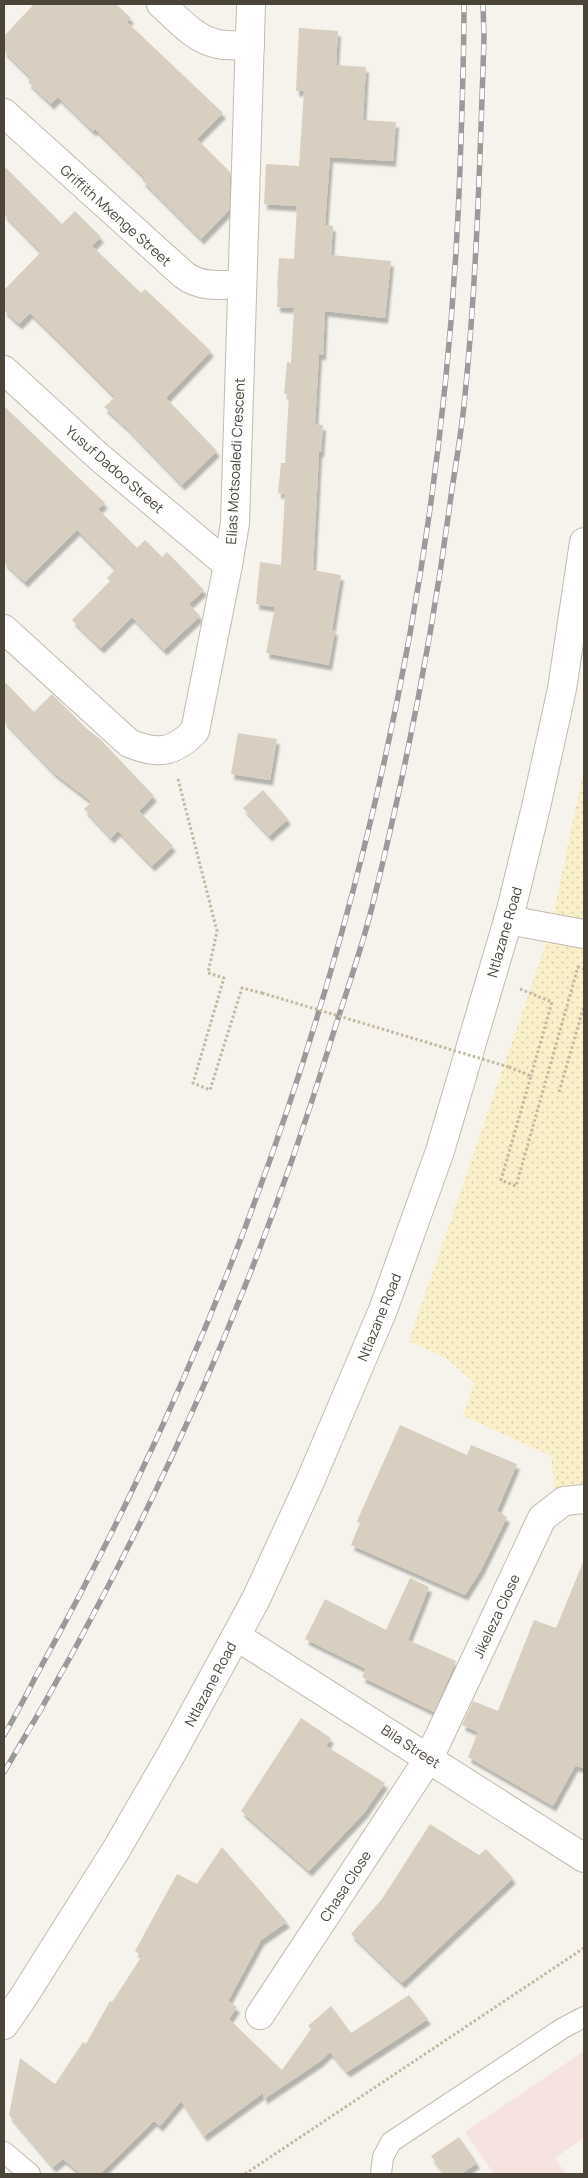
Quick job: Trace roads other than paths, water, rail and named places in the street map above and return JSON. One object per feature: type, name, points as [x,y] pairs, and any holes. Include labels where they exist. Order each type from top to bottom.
[{"type":"street","points":[[161,4],[191,31],[208,41],[219,45],[250,46]]},
{"type":"street","name":"Elias Motsoaledi Crescent","points":[[4,629],[129,743],[151,750],[170,749],[184,742],[195,731],[235,523],[251,4]]},
{"type":"street","name":"Griffith Mxenge Street","points":[[4,113],[191,281],[213,285],[241,284]]},
{"type":"street","name":"Yusuf Dadoo Street","points":[[4,370],[100,457],[228,565]]},
{"type":"street","name":"Ntlazane Road","points":[[4,2025],[116,1850],[172,1753],[256,1599],[309,1484],[383,1310],[440,1151],[508,920],[545,768],[580,600],[584,542]]},
{"type":"street","points":[[508,920],[584,934]]},
{"type":"street","name":"Jikeleza Close","points":[[429,1758],[542,1518],[564,1501],[584,1499]]},
{"type":"street","name":"Bila Street","points":[[236,1636],[584,1858]]},
{"type":"street","name":"Chasa Close","points":[[260,2015],[429,1758]]},
{"type":"lane","points":[[381,2174],[382,2157],[390,2142],[563,2028],[584,2017]]},
{"type":"lane","points":[[4,2152],[30,2174]]},
{"type":"railway","points":[[4,1735],[77,1600],[131,1493],[202,1336],[264,1176],[318,1013],[364,847],[401,680],[430,510],[449,339],[460,168],[464,4]]},
{"type":"railway","points":[[4,1772],[102,1599],[189,1420],[265,1236],[298,1142],[367,925],[396,807],[417,706],[435,605],[462,422],[478,217],[484,38],[483,4]]}]
